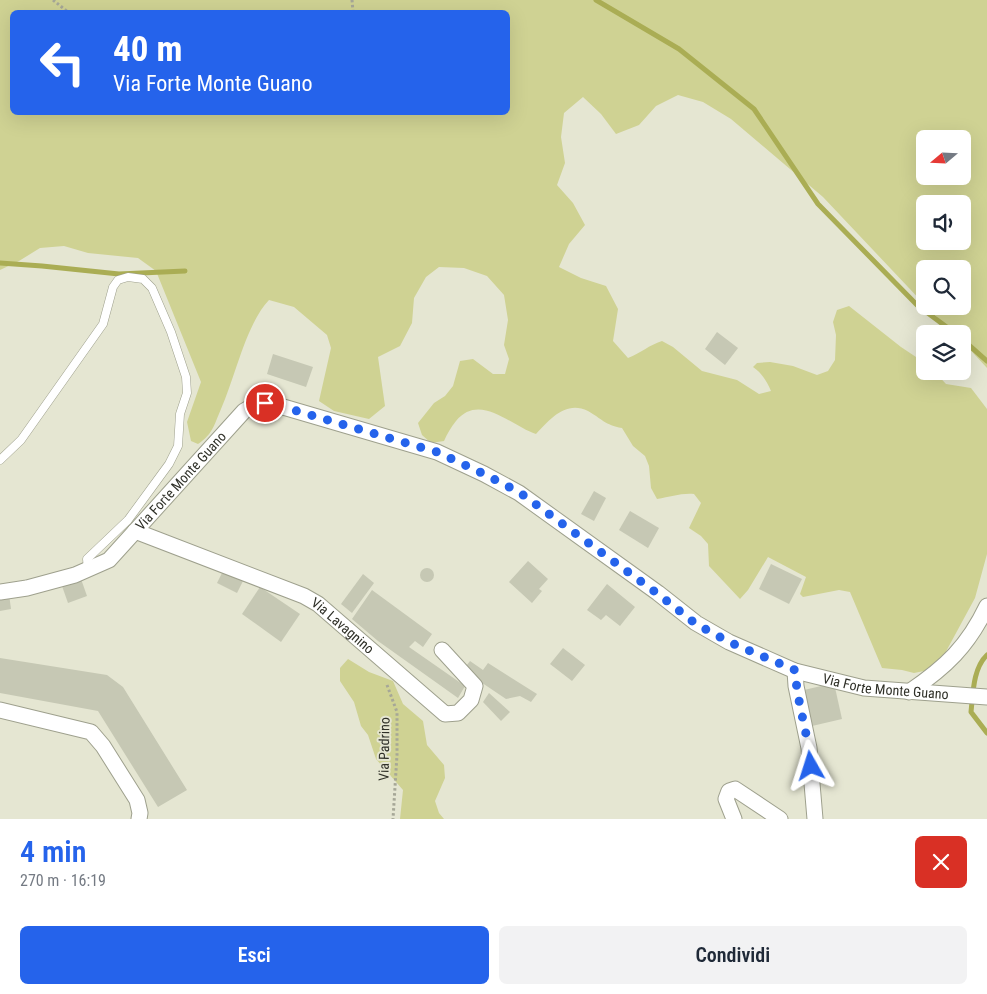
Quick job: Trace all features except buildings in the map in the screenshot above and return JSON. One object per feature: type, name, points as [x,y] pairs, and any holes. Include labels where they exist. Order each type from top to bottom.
[{"type":"street","name":"Via Forte Monte Guano","points":[[0,592],[27,588],[88,570],[108,560],[244,411],[256,404],[273,404],[437,452],[484,474],[519,492],[696,624],[729,642],[795,670],[864,688],[987,697]]},
{"type":"street","name":"Via Lavagnino","points":[[135,531],[304,596],[318,604],[445,714],[458,713],[471,700],[475,686],[442,650]]},
{"type":"street","points":[[910,692],[944,667],[977,625],[987,606]]},
{"type":"street","points":[[795,670],[796,686],[810,748],[815,819]]},
{"type":"street","points":[[0,710],[91,732],[103,746],[138,800],[139,819]]},
{"type":"street","points":[[734,819],[726,799],[729,791],[735,789],[780,819]]},
{"type":"lane","points":[[0,460],[21,440],[103,324],[112,287],[118,280],[128,277],[143,279],[152,288],[160,305],[186,377],[187,394],[180,414],[178,446],[169,464],[128,520],[87,559],[88,570]]},
{"type":"path","points":[[53,0],[66,10]]},
{"type":"path","name":"Via Padrino","points":[[384,678],[397,712],[398,755],[393,819]]},
{"type":"green space","points":[[0,0],[987,0],[987,368],[971,351],[971,325],[945,325],[935,315],[971,315],[971,260],[916,260],[916,295],[823,197],[731,119],[703,102],[678,95],[656,106],[639,125],[616,134],[601,114],[583,97],[564,113],[561,137],[565,163],[557,185],[573,203],[585,225],[569,244],[559,267],[581,278],[606,286],[618,309],[613,341],[628,358],[662,341],[673,347],[702,371],[737,380],[759,394],[771,391],[764,378],[753,367],[757,363],[770,362],[793,366],[817,375],[828,371],[835,360],[836,335],[833,322],[837,310],[849,306],[916,357],[916,380],[942,380],[946,384],[971,388],[987,409],[987,554],[975,598],[943,657],[924,671],[914,673],[882,668],[850,592],[839,590],[803,597],[800,594],[806,577],[768,557],[748,590],[740,599],[709,566],[708,544],[701,536],[689,528],[701,503],[694,494],[657,499],[651,488],[649,466],[645,456],[633,446],[622,428],[607,423],[588,411],[580,408],[566,409],[553,417],[536,434],[496,414],[485,410],[475,410],[465,413],[456,421],[444,441],[431,443],[422,435],[418,423],[434,403],[445,396],[453,386],[460,361],[473,359],[493,374],[505,374],[509,359],[504,345],[508,320],[504,295],[487,276],[464,268],[439,267],[426,277],[414,298],[412,323],[400,346],[378,357],[385,406],[369,419],[334,411],[319,401],[331,348],[327,335],[294,307],[269,300],[261,310],[247,337],[212,429],[207,437],[198,444],[191,441],[187,422],[201,382],[156,271],[138,258],[88,253],[64,246],[40,248],[0,270]]},
{"type":"green space","points":[[348,659],[369,672],[393,681],[403,704],[423,721],[427,745],[444,765],[445,778],[435,801],[439,813],[444,819],[400,819],[403,790],[376,759],[368,735],[361,726],[354,702],[340,681],[340,668]]},
{"type":"waterway","points":[[596,0],[679,49],[754,109],[818,204],[917,305],[944,325]]},
{"type":"waterway","points":[[0,263],[119,274],[185,271]]},
{"type":"waterway","points":[[971,347],[987,361]]},
{"type":"waterway","points":[[987,655],[982,660],[976,674],[971,712],[987,733]]},
{"type":"route","points":[[265,403],[437,452],[484,474],[519,492],[696,624],[729,642],[795,670],[796,686],[810,748],[811,766]]}]
